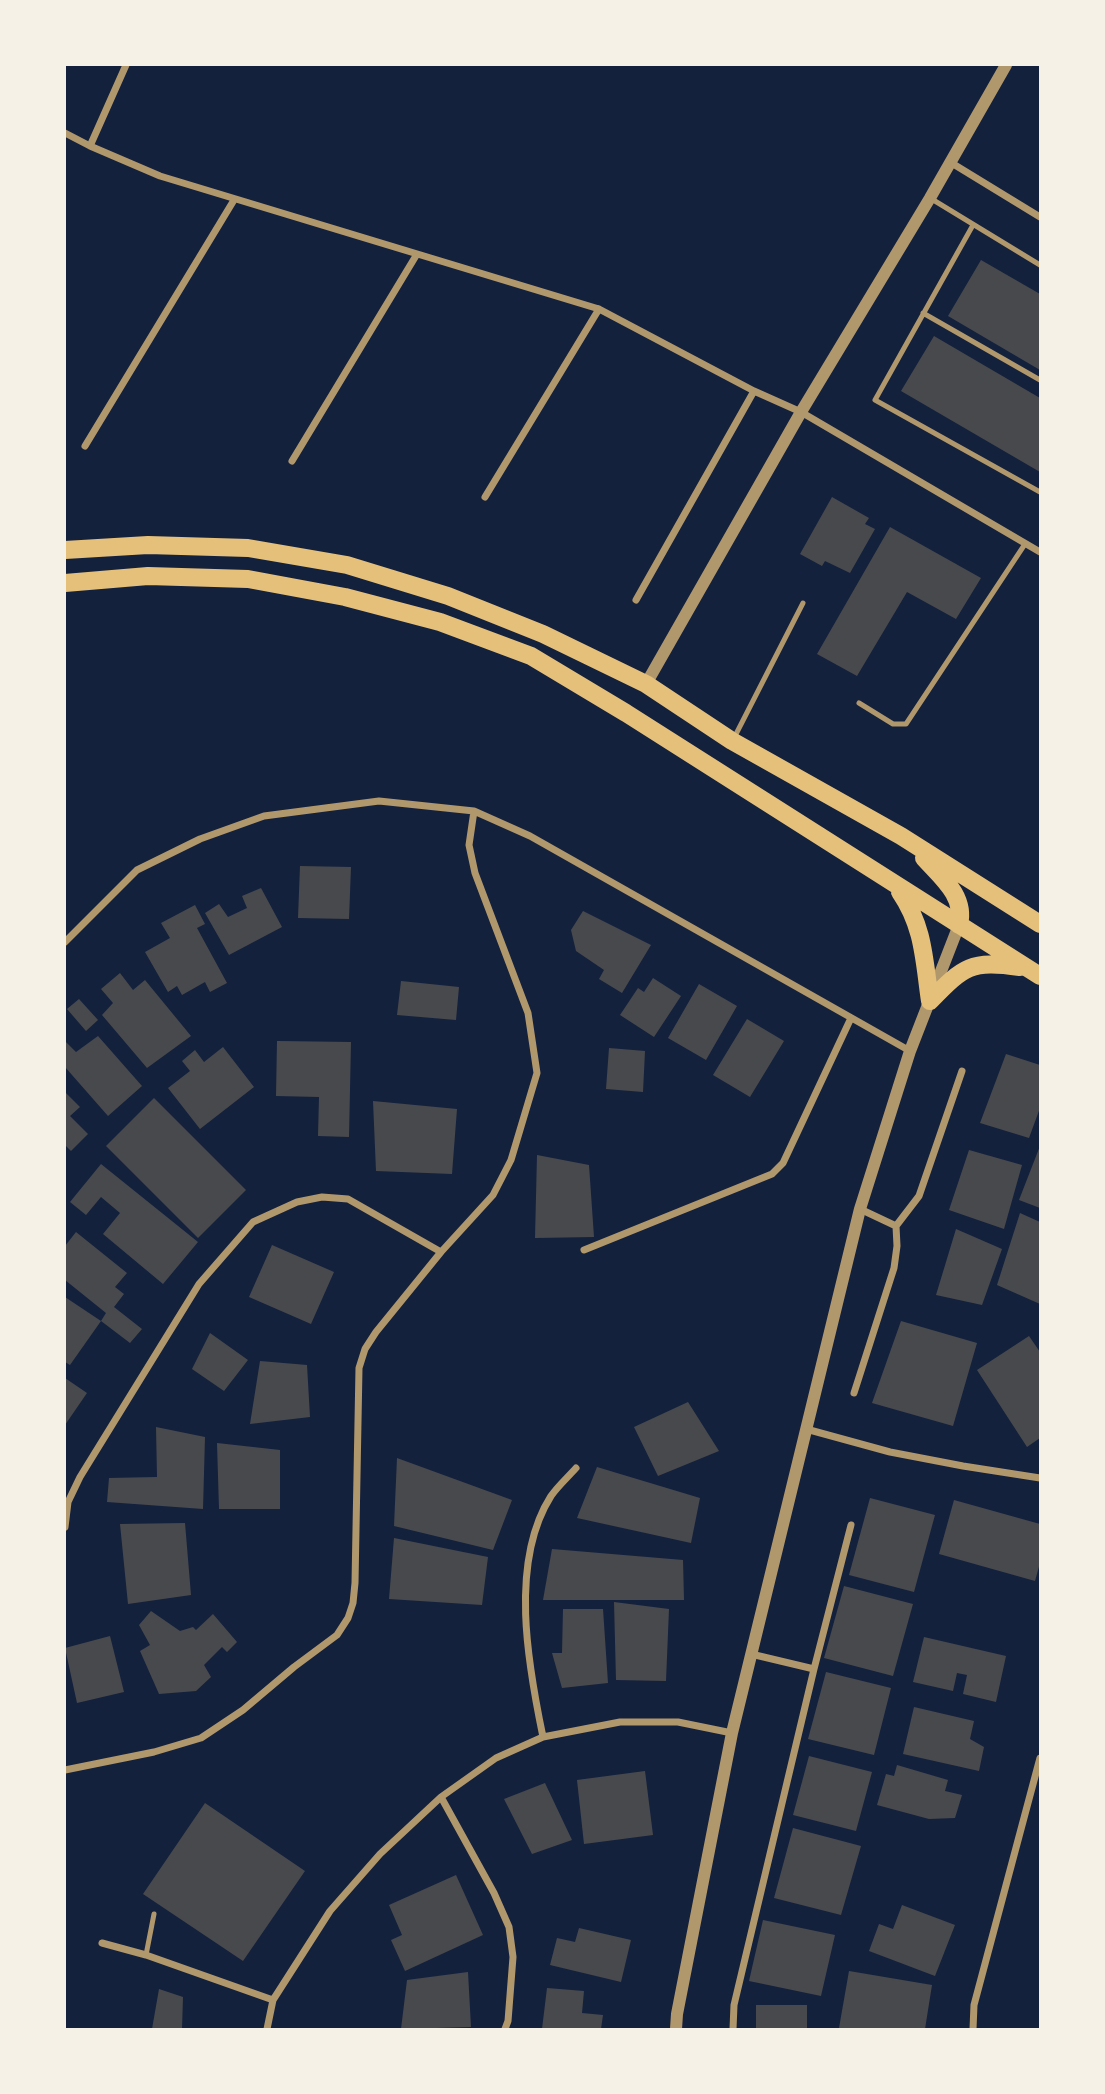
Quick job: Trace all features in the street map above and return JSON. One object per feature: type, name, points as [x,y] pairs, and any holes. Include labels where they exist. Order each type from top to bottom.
[{"type":"main road","points":[[65,550],[148,545],[248,548],[346,565],[448,596],[543,634],[646,684],[732,741],[901,836],[1040,924]]},
{"type":"main road","points":[[65,583],[148,576],[248,579],[345,597],[440,622],[531,656],[626,713],[1034,972]]},
{"type":"main road","points":[[901,836],[952,890],[958,901],[961,917],[959,925]]},
{"type":"main road","points":[[895,886],[909,906],[922,935],[930,1000]]},
{"type":"main road","points":[[930,1000],[956,974],[975,965],[995,963],[1034,972]]},
{"type":"street","points":[[90,146],[126,65]]},
{"type":"street","points":[[646,684],[801,412],[930,198],[1006,65]]},
{"type":"street","points":[[65,133],[160,176],[599,309],[754,391],[801,412],[1040,552]]},
{"type":"street","points":[[950,162],[1040,217]]},
{"type":"street","points":[[85,446],[234,200]]},
{"type":"street","points":[[292,461],[417,254]]},
{"type":"street","points":[[485,497],[599,309]]},
{"type":"street","points":[[636,600],[754,391]]},
{"type":"street","points":[[65,942],[137,870],[200,839],[264,816],[379,801],[474,811],[530,836],[910,1051]]},
{"type":"street","points":[[65,1770],[154,1752],[201,1738],[243,1710],[337,1635],[348,1618],[355,1583],[359,1368],[365,1349],[441,1252],[493,1195],[511,1160],[537,1073],[528,1013],[475,873],[469,845],[474,811]]},
{"type":"street","points":[[677,2029],[677,2014],[732,1733],[860,1209],[910,1051],[959,925]]},
{"type":"street","points":[[584,1250],[772,1174],[783,1163],[851,1018]]},
{"type":"street","points":[[854,1393],[894,1268],[896,1226],[919,1196],[962,1071]]},
{"type":"street","points":[[65,1527],[68,1502],[80,1477],[199,1284],[253,1222],[297,1202],[322,1197],[348,1199],[441,1252]]},
{"type":"street","points":[[860,1209],[896,1226]]},
{"type":"street","points":[[806,1429],[890,1452],[1040,1478]]},
{"type":"street","points":[[543,1737],[531,1681],[524,1619],[529,1569],[535,1530],[552,1496],[576,1468]]},
{"type":"street","points":[[733,2029],[734,2005],[851,1525]]},
{"type":"street","points":[[751,1654],[814,1669]]},
{"type":"street","points":[[267,2029],[272,2000],[330,1911],[380,1854],[441,1797],[496,1758],[543,1737],[620,1722],[678,1722],[732,1733]]},
{"type":"street","points":[[973,2029],[974,2005],[1040,1758]]},
{"type":"street","points":[[441,1797],[494,1893],[509,1927],[513,1957],[505,2029]]},
{"type":"street","points":[[102,1943],[146,1955],[272,2000]]},
{"type":"lane","points":[[930,198],[1040,265]]},
{"type":"lane","points":[[973,225],[875,400],[1040,492]]},
{"type":"lane","points":[[923,313],[1040,380]]},
{"type":"lane","points":[[859,702],[893,724],[906,724],[1025,544]]},
{"type":"lane","points":[[732,741],[803,603]]},
{"type":"lane","points":[[146,1955],[154,1914]]},
{"type":"building","points":[[981,260],[1040,294],[1040,370],[948,316]]},
{"type":"building","points":[[934,336],[1040,398],[1040,472],[901,391]]},
{"type":"building","points":[[832,497],[869,518],[865,524],[875,529],[850,573],[825,561],[822,566],[800,554]]},
{"type":"building","points":[[890,527],[981,578],[956,619],[907,592],[857,676],[817,654]]},
{"type":"building","points":[[300,866],[351,867],[349,919],[298,918]]},
{"type":"building","points":[[261,888],[282,927],[229,955],[205,913],[219,904],[228,917],[247,908],[242,896]]},
{"type":"building","points":[[195,905],[205,924],[197,928],[227,983],[210,992],[205,982],[182,995],[177,986],[168,992],[145,952],[170,938],[161,923]]},
{"type":"building","points":[[583,911],[651,945],[622,993],[599,979],[604,970],[576,951],[571,930]]},
{"type":"building","points":[[120,973],[133,990],[145,980],[191,1036],[147,1068],[102,1015],[113,1003],[101,989]]},
{"type":"building","points":[[653,978],[681,996],[654,1037],[620,1015],[638,988],[644,992]]},
{"type":"building","points":[[401,981],[459,987],[456,1020],[397,1015]]},
{"type":"building","points":[[699,984],[737,1006],[706,1060],[668,1038]]},
{"type":"building","points":[[79,999],[98,1020],[86,1031],[67,1009]]},
{"type":"building","points":[[747,1019],[784,1041],[750,1097],[713,1075]]},
{"type":"building","points":[[98,1036],[142,1086],[108,1116],[65,1067],[65,1041],[76,1052]]},
{"type":"building","points":[[277,1041],[351,1042],[349,1137],[318,1136],[319,1097],[276,1096]]},
{"type":"building","points":[[223,1047],[254,1087],[200,1129],[168,1088],[190,1071],[182,1061],[195,1050],[204,1062]]},
{"type":"building","points":[[609,1048],[645,1051],[643,1092],[606,1089]]},
{"type":"building","points":[[1006,1054],[1040,1065],[1040,1108],[1029,1138],[980,1123]]},
{"type":"building","points":[[65,1092],[80,1107],[70,1116],[88,1134],[71,1151],[65,1145]]},
{"type":"building","points":[[154,1098],[246,1190],[198,1238],[106,1146]]},
{"type":"building","points":[[373,1101],[457,1109],[452,1174],[376,1171]]},
{"type":"building","points":[[1040,1146],[1040,1208],[1019,1200]]},
{"type":"building","points":[[969,1150],[1022,1165],[1004,1229],[949,1210]]},
{"type":"building","points":[[537,1155],[589,1165],[594,1237],[535,1238]]},
{"type":"building","points":[[101,1164],[198,1242],[163,1284],[103,1234],[120,1213],[101,1197],[86,1215],[70,1202]]},
{"type":"building","points":[[1020,1213],[1040,1222],[1040,1304],[997,1285]]},
{"type":"building","points":[[956,1229],[1002,1249],[982,1305],[936,1295]]},
{"type":"building","points":[[76,1232],[127,1273],[115,1287],[124,1294],[114,1307],[142,1329],[130,1343],[101,1321],[106,1313],[65,1280],[65,1246]]},
{"type":"building","points":[[272,1245],[334,1272],[311,1324],[249,1297]]},
{"type":"building","points":[[65,1297],[101,1321],[70,1365],[65,1362]]},
{"type":"building","points":[[901,1321],[977,1343],[953,1426],[872,1403]]},
{"type":"building","points":[[210,1333],[248,1360],[224,1391],[192,1369]]},
{"type":"building","points":[[1029,1336],[1040,1352],[1040,1438],[1027,1447],[977,1370]]},
{"type":"building","points":[[260,1361],[307,1365],[310,1417],[250,1424]]},
{"type":"building","points":[[65,1378],[87,1393],[65,1425]]},
{"type":"building","points":[[688,1402],[719,1451],[658,1476],[634,1427]]},
{"type":"building","points":[[156,1427],[205,1437],[203,1509],[107,1502],[109,1478],[157,1477]]},
{"type":"building","points":[[217,1443],[280,1450],[280,1509],[219,1509]]},
{"type":"building","points":[[397,1458],[512,1500],[493,1550],[394,1526]]},
{"type":"building","points":[[597,1467],[700,1498],[691,1543],[577,1518]]},
{"type":"building","points":[[870,1498],[935,1515],[914,1592],[849,1575]]},
{"type":"building","points":[[954,1500],[1040,1524],[1040,1563],[1035,1581],[939,1554]]},
{"type":"building","points":[[185,1523],[191,1595],[128,1604],[120,1524]]},
{"type":"building","points":[[394,1538],[488,1557],[482,1605],[389,1599]]},
{"type":"building","points":[[552,1549],[683,1560],[684,1600],[543,1600]]},
{"type":"building","points":[[844,1586],[913,1604],[893,1676],[824,1658]]},
{"type":"building","points":[[614,1602],[669,1609],[666,1681],[616,1680]]},
{"type":"building","points":[[563,1609],[603,1609],[608,1683],[562,1688],[552,1653],[562,1653]]},
{"type":"building","points":[[151,1611],[180,1631],[193,1627],[196,1630],[213,1614],[237,1642],[227,1652],[222,1647],[204,1665],[211,1677],[196,1691],[159,1694],[140,1651],[150,1645],[139,1625]]},
{"type":"building","points":[[110,1636],[124,1692],[77,1703],[65,1648]]},
{"type":"building","points":[[924,1637],[1006,1656],[996,1702],[963,1694],[967,1675],[957,1673],[953,1691],[913,1682]]},
{"type":"building","points":[[826,1672],[891,1688],[874,1755],[808,1739]]},
{"type":"building","points":[[914,1707],[974,1721],[970,1739],[984,1747],[979,1771],[903,1754]]},
{"type":"building","points":[[809,1756],[872,1772],[856,1831],[793,1815]]},
{"type":"building","points":[[897,1765],[948,1780],[945,1791],[962,1795],[955,1818],[929,1819],[877,1805],[886,1774],[894,1776]]},
{"type":"building","points":[[645,1771],[653,1835],[584,1844],[577,1780]]},
{"type":"building","points":[[545,1783],[572,1840],[532,1854],[504,1799]]},
{"type":"building","points":[[205,1803],[305,1871],[243,1961],[143,1894]]},
{"type":"building","points":[[793,1828],[861,1846],[841,1915],[774,1898]]},
{"type":"building","points":[[456,1875],[483,1935],[405,1971],[391,1940],[402,1935],[389,1905]]},
{"type":"building","points":[[902,1905],[955,1925],[935,1976],[869,1951],[879,1924],[893,1929]]},
{"type":"building","points":[[763,1920],[835,1935],[821,1996],[749,1981]]},
{"type":"building","points":[[579,1928],[631,1940],[621,1982],[550,1965],[557,1938],[575,1942]]},
{"type":"building","points":[[849,1971],[932,1985],[925,2029],[839,2028]]},
{"type":"building","points":[[468,1972],[471,2027],[401,2029],[407,1980]]},
{"type":"building","points":[[547,1988],[584,1991],[582,2013],[603,2015],[601,2029],[542,2029]]},
{"type":"building","points":[[159,1989],[183,1997],[182,2029],[152,2029]]},
{"type":"building","points":[[756,2005],[807,2005],[807,2029],[756,2029]]}]
